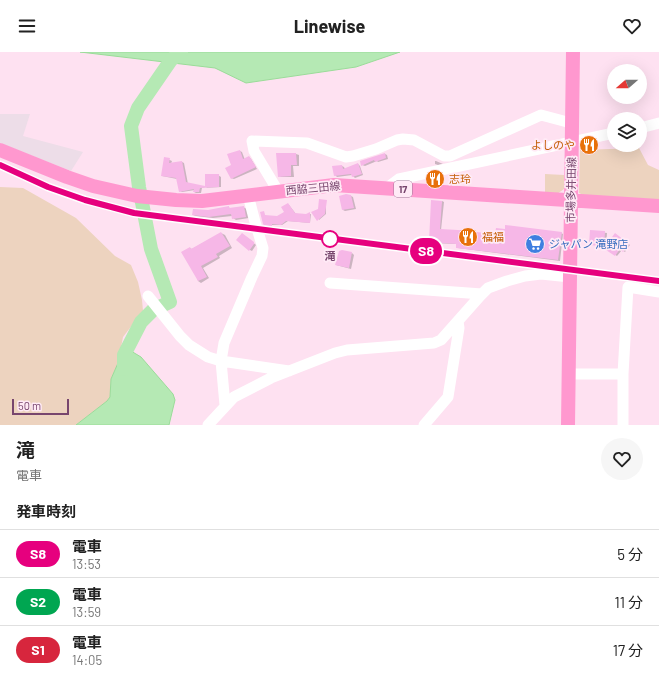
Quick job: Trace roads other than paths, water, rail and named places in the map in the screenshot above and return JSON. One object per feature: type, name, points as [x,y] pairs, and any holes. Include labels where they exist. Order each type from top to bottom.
[{"type":"main road","name":"市場多井田線","points":[[568,425],[573,52]]},
{"type":"main road","name":"西脇三田線","points":[[0,150],[67,177],[101,188],[142,197],[176,200],[202,201],[334,185],[659,206]]},
{"type":"street","points":[[278,191],[254,151],[252,141],[308,143],[346,157],[376,149],[397,140],[414,140],[444,156],[450,156],[541,115],[572,124]]},
{"type":"street","points":[[647,127],[659,124]]},
{"type":"street","points":[[387,188],[399,179],[607,134]]},
{"type":"street","points":[[225,405],[221,361],[224,343],[262,256],[263,248],[248,195]]},
{"type":"street","points":[[208,425],[234,397],[271,378],[334,353],[347,350],[434,343],[441,340],[488,288],[525,276],[541,274],[570,277]]},
{"type":"street","points":[[330,283],[482,294]]},
{"type":"street","points":[[623,425],[623,374],[628,287],[659,292]]},
{"type":"street","points":[[148,296],[180,336],[189,345],[208,357],[221,361],[290,371]]},
{"type":"street","points":[[424,425],[448,397],[459,328],[458,322]]},
{"type":"street","points":[[569,374],[623,374]]},
{"type":"waterway","points":[[159,307],[170,302],[151,249],[139,187],[131,126],[138,108],[171,60],[181,52]]},
{"type":"waterway","points":[[124,369],[124,355],[141,322],[154,309]]},
{"type":"railway","points":[[0,165],[48,187],[85,201],[134,213],[659,281]]},
{"type":"train","name":"S8","points":[[0,165],[48,187],[85,200],[134,213],[659,281]]},
{"type":"place","name":"よしのや","points":[[589,145]]},
{"type":"place","name":"志玲","points":[[435,179]]},
{"type":"place","name":"福福","points":[[468,237]]},
{"type":"place","name":"滝","points":[[330,239]]},
{"type":"place","name":"ジャパン 滝野店","points":[[535,244]]}]
